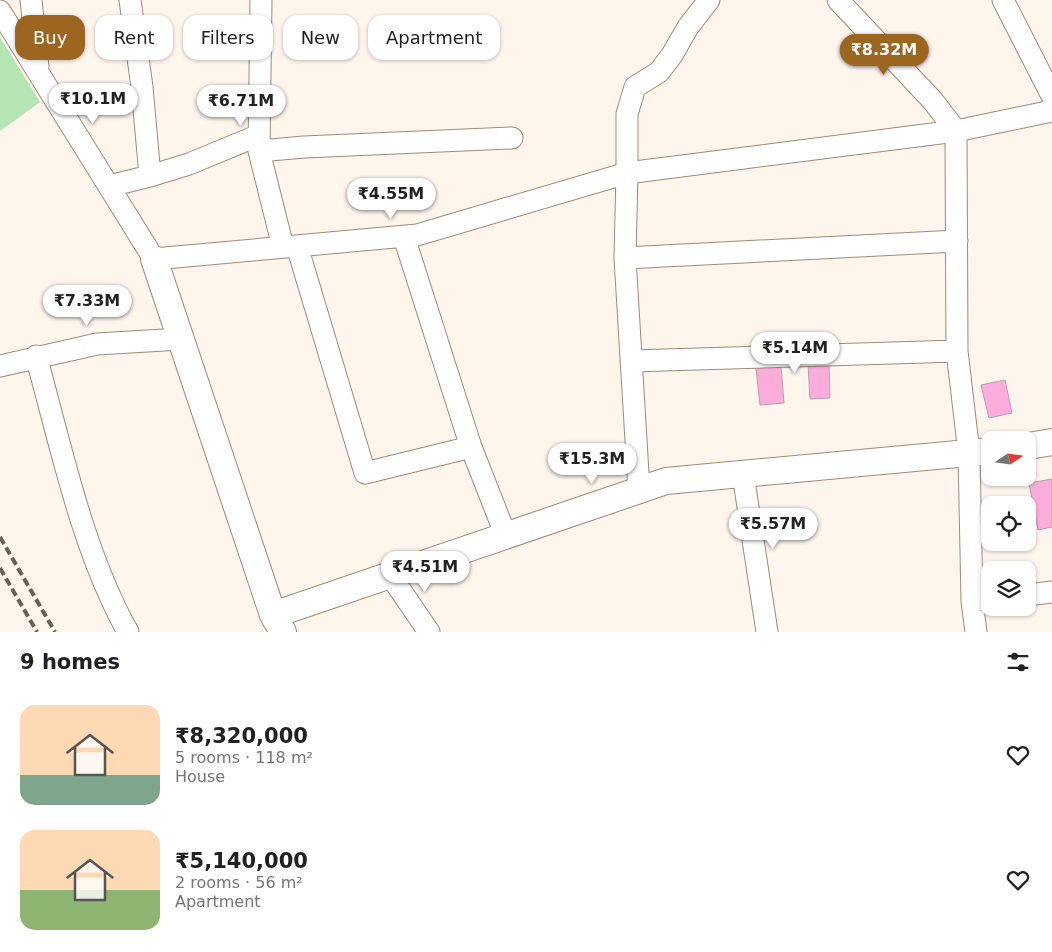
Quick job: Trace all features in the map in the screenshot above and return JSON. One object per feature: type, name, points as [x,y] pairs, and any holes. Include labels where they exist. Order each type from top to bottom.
[{"type":"street","points":[[32,0],[39,74]]},
{"type":"street","points":[[130,0],[142,87],[150,176]]},
{"type":"street","points":[[261,0],[259,143],[290,247],[366,473],[471,447]]},
{"type":"street","points":[[639,490],[625,258],[627,114],[635,87],[659,72],[672,55],[688,27],[709,0]]},
{"type":"street","points":[[838,0],[933,101],[956,131],[957,350],[979,452],[981,600],[976,632]]},
{"type":"street","points":[[1003,0],[1052,96]]},
{"type":"street","points":[[0,11],[154,259],[278,624],[390,575],[666,481],[979,452]]},
{"type":"street","points":[[154,259],[417,236],[627,173],[956,131],[1052,111]]},
{"type":"street","points":[[109,186],[150,176],[259,143],[304,146],[512,138]]},
{"type":"street","points":[[404,237],[471,447],[506,536]]},
{"type":"street","points":[[625,258],[957,241]]},
{"type":"street","points":[[0,366],[36,356],[96,344],[180,339]]},
{"type":"street","points":[[631,361],[957,350]]},
{"type":"street","points":[[36,356],[69,478],[101,576],[128,632]]},
{"type":"street","points":[[1036,445],[1052,442]]},
{"type":"street","points":[[743,474],[767,632]]},
{"type":"street","points":[[390,575],[429,632]]},
{"type":"street","points":[[1036,594],[1052,592]]},
{"type":"green space","points":[[0,37],[40,102],[0,131]]},
{"type":"building","points":[[829,364],[830,398],[810,399],[808,365]]},
{"type":"building","points":[[781,366],[784,403],[760,405],[756,368]]},
{"type":"building","points":[[1005,380],[1012,413],[989,418],[981,385]]},
{"type":"building","points":[[1052,479],[1052,527],[1038,530],[1036,496],[1031,496],[1030,486],[1036,486],[1036,482]]},
{"type":"railway","points":[[0,537],[55,632]]},
{"type":"railway","points":[[0,568],[37,632]]}]
